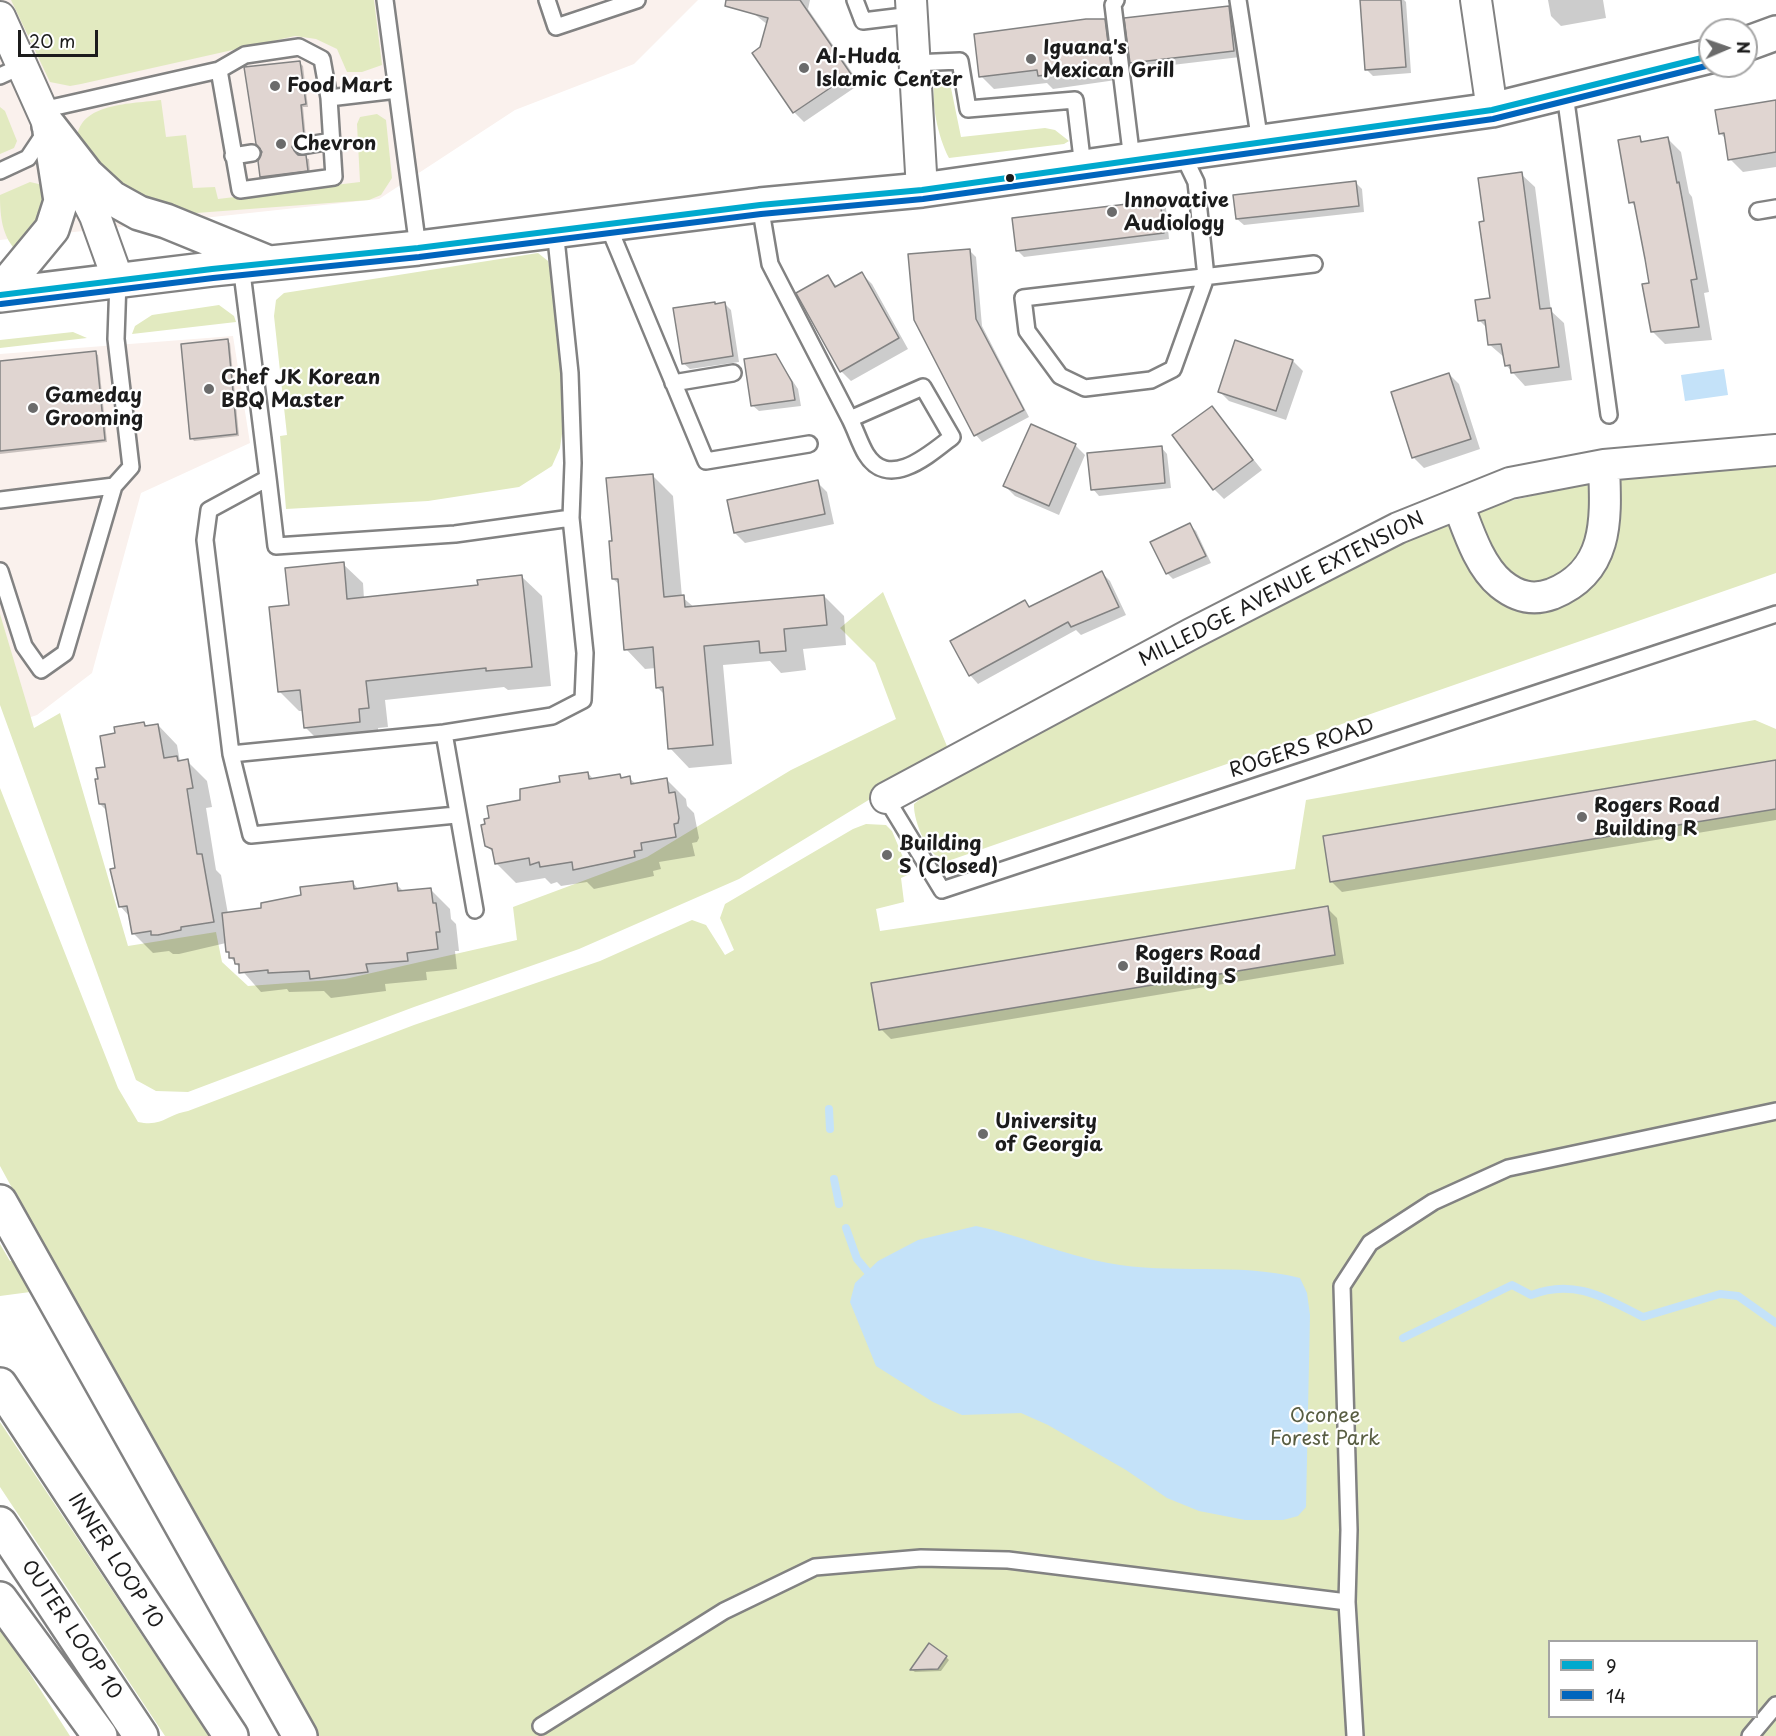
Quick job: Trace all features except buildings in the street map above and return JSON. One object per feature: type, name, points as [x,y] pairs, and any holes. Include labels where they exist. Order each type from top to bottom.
[{"type":"main road","points":[[1758,40],[1776,33]]},
{"type":"main road","points":[[0,294],[255,264],[418,248],[760,205],[922,190],[1492,110],[1565,94],[1698,59]]},
{"type":"main road","points":[[46,118],[87,175],[112,198],[139,213],[166,220],[255,264]]},
{"type":"main road","points":[[0,294],[52,229],[61,201],[46,118]]},
{"type":"main road","points":[[0,1202],[300,1736]]},
{"type":"main road","name":"INNER LOOP 10","points":[[0,1385],[231,1736]]},
{"type":"main road","name":"OUTER LOOP 10","points":[[0,1524],[141,1736]]},
{"type":"main road","points":[[0,1599],[100,1736]]},
{"type":"street","points":[[1476,0],[1492,110]]},
{"type":"street","points":[[911,7],[922,190]]},
{"type":"street","points":[[0,17],[11,71],[46,118],[95,216],[118,280]]},
{"type":"street","name":"MILLEDGE AVENUE EXTENSION","points":[[886,798],[1201,628],[1398,528],[1510,483],[1604,465],[1776,450]]},
{"type":"street","points":[[1458,504],[1486,567],[1500,583],[1519,596],[1541,598],[1582,578],[1595,556],[1606,519],[1604,465]]},
{"type":"lane","points":[[385,0],[418,248]]},
{"type":"lane","points":[[547,0],[556,27],[637,0]]},
{"type":"lane","points":[[855,0],[863,21],[911,7]]},
{"type":"lane","points":[[1116,0],[1113,4],[1132,160]]},
{"type":"lane","points":[[1238,0],[1260,142]]},
{"type":"lane","points":[[0,171],[28,158],[46,118],[219,70],[245,55],[299,47],[322,59],[329,98],[334,177],[240,190],[232,156],[219,70]]},
{"type":"lane","points":[[913,63],[960,61],[968,109],[1075,100],[1083,167]]},
{"type":"lane","points":[[329,98],[397,90]]},
{"type":"lane","points":[[1565,94],[1610,415]]},
{"type":"lane","points":[[302,146],[332,141]]},
{"type":"lane","points":[[232,156],[252,153]]},
{"type":"lane","points":[[1182,153],[1196,182],[1206,277],[1173,369],[1151,380],[1085,388],[1060,376],[1027,331],[1023,298],[1206,277],[1314,264]]},
{"type":"lane","points":[[760,205],[770,264],[867,456],[880,467],[906,468],[952,437],[923,387],[850,419]]},
{"type":"lane","points":[[1758,211],[1776,208]]},
{"type":"lane","points":[[607,223],[705,461],[809,444]]},
{"type":"lane","points":[[231,754],[444,733],[552,716],[583,700],[585,653],[571,518],[573,463],[570,374],[555,230]]},
{"type":"lane","points":[[255,264],[268,478],[276,546],[455,534],[571,518]]},
{"type":"lane","points":[[0,571],[24,646],[41,670],[64,653],[114,486],[131,467],[116,339],[118,280]]},
{"type":"lane","points":[[673,383],[732,373]]},
{"type":"lane","points":[[268,478],[209,510],[205,540],[231,754],[251,835],[456,815]]},
{"type":"lane","points":[[0,500],[114,486]]},
{"type":"lane","name":"ROGERS ROAD","points":[[886,798],[942,890],[1776,614]]},
{"type":"lane","points":[[444,733],[456,815],[475,910]]},
{"type":"lane","points":[[1356,1736],[1347,1602],[1349,1530],[1342,1286],[1370,1243],[1433,1202],[1508,1168],[1776,1111]]},
{"type":"lane","points":[[541,1726],[724,1611],[815,1567],[921,1558],[1008,1560],[1347,1602]]},
{"type":"lane","points":[[1750,1736],[1776,1705]]},
{"type":"shaded area","points":[[0,0],[698,0],[634,64],[515,110],[379,199],[0,240]]},
{"type":"shaded area","points":[[233,336],[250,443],[141,493],[92,673],[37,715],[25,719],[0,649],[0,354]]},
{"type":"green space","points":[[11,0],[374,0],[382,65],[362,72],[347,72],[337,49],[316,39],[295,36],[70,86],[50,82]]},
{"type":"green space","points":[[935,78],[951,88],[961,137],[1045,128],[1055,130],[1069,141],[1064,144],[949,158],[941,140],[936,119]]},
{"type":"green space","points":[[161,100],[166,137],[186,135],[193,188],[215,187],[218,199],[360,182],[357,124],[360,117],[377,114],[386,120],[392,178],[381,195],[369,200],[183,214],[116,191],[77,140],[80,128],[87,118],[109,107]]},
{"type":"green space","points":[[0,107],[5,111],[17,141],[14,148],[0,154]]},
{"type":"green space","points":[[30,182],[43,185],[51,203],[18,252],[5,233],[1,219],[0,195]]},
{"type":"green space","points":[[538,253],[548,261],[558,311],[566,406],[560,448],[552,466],[519,487],[428,501],[286,509],[280,436],[287,435],[274,316],[276,300],[284,293]]},
{"type":"green space","points":[[219,305],[234,316],[236,322],[132,334],[135,326],[152,315]]},
{"type":"green space","points":[[73,332],[87,338],[0,348],[0,340]]},
{"type":"green space","points":[[1776,466],[1776,573],[948,861],[935,854],[919,830],[914,804],[944,780],[1349,569],[1433,528],[1497,504],[1596,481]]},
{"type":"green space","points":[[883,592],[949,751],[739,879],[579,949],[414,1007],[188,1092],[156,1091],[136,1080],[0,705],[0,614],[34,728],[60,713],[128,946],[216,932],[222,962],[248,986],[345,979],[517,940],[513,907],[647,857],[791,770],[896,719],[875,663],[840,628]]},
{"type":"green space","name":"Oconee Forest Park","points":[[1755,720],[1776,729],[1776,1736],[319,1736],[124,1392],[68,1287],[0,1296],[0,1244],[10,1261],[48,1254],[0,1166],[0,788],[118,1088],[138,1122],[146,1123],[159,1122],[414,1025],[600,961],[692,920],[706,925],[725,955],[734,950],[720,918],[725,904],[853,829],[866,824],[886,825],[892,831],[910,874],[901,878],[904,902],[876,909],[880,931],[1295,869],[1306,800]]},
{"type":"green space","points":[[0,1422],[210,1736],[165,1736],[0,1487]]},
{"type":"green space","points":[[0,1627],[6,1636],[70,1736],[0,1736]]},
{"type":"water","points":[[1724,369],[1728,395],[1685,401],[1681,375]]},
{"type":"water","points":[[976,1226],[1108,1263],[1156,1268],[1228,1269],[1276,1273],[1300,1278],[1307,1293],[1310,1315],[1306,1507],[1298,1516],[1283,1520],[1245,1520],[1199,1511],[1167,1498],[1126,1470],[1048,1425],[1021,1413],[962,1415],[933,1402],[876,1366],[850,1302],[855,1283],[878,1261],[918,1240]]},
{"type":"waterway","points":[[829,1109],[830,1129]]},
{"type":"waterway","points":[[834,1179],[839,1204]]},
{"type":"waterway","points":[[846,1228],[857,1259],[867,1271]]},
{"type":"waterway","points":[[1403,1338],[1512,1285],[1531,1295],[1561,1289],[1589,1292],[1643,1317],[1720,1294],[1738,1296],[1776,1323]]},
{"type":"transit line","name":"9","points":[[0,295],[212,269],[418,248],[760,205],[922,190],[1492,110],[1698,59]]},
{"type":"transit line","name":"14","points":[[1,304],[213,278],[419,257],[761,214],[923,199],[1493,119],[1698,68]]},
{"type":"place","name":"Iguana's Mexican Grill","points":[[1031,59]]},
{"type":"place","name":"Al-Huda Islamic Center","points":[[804,68]]},
{"type":"place","name":"Food Mart","points":[[275,86]]},
{"type":"place","name":"Chevron","points":[[281,144]]},
{"type":"place","name":"Innovative Audiology","points":[[1112,212]]},
{"type":"place","name":"Chef JK Korean BBQ Master","points":[[209,389]]},
{"type":"place","name":"Gameday Grooming","points":[[33,408]]},
{"type":"place","name":"Rogers Road Building R","points":[[1582,817]]},
{"type":"place","name":"Building S (Closed)","points":[[887,855]]},
{"type":"place","name":"Rogers Road Building S","points":[[1123,966]]},
{"type":"place","name":"University of Georgia","points":[[983,1134]]}]
